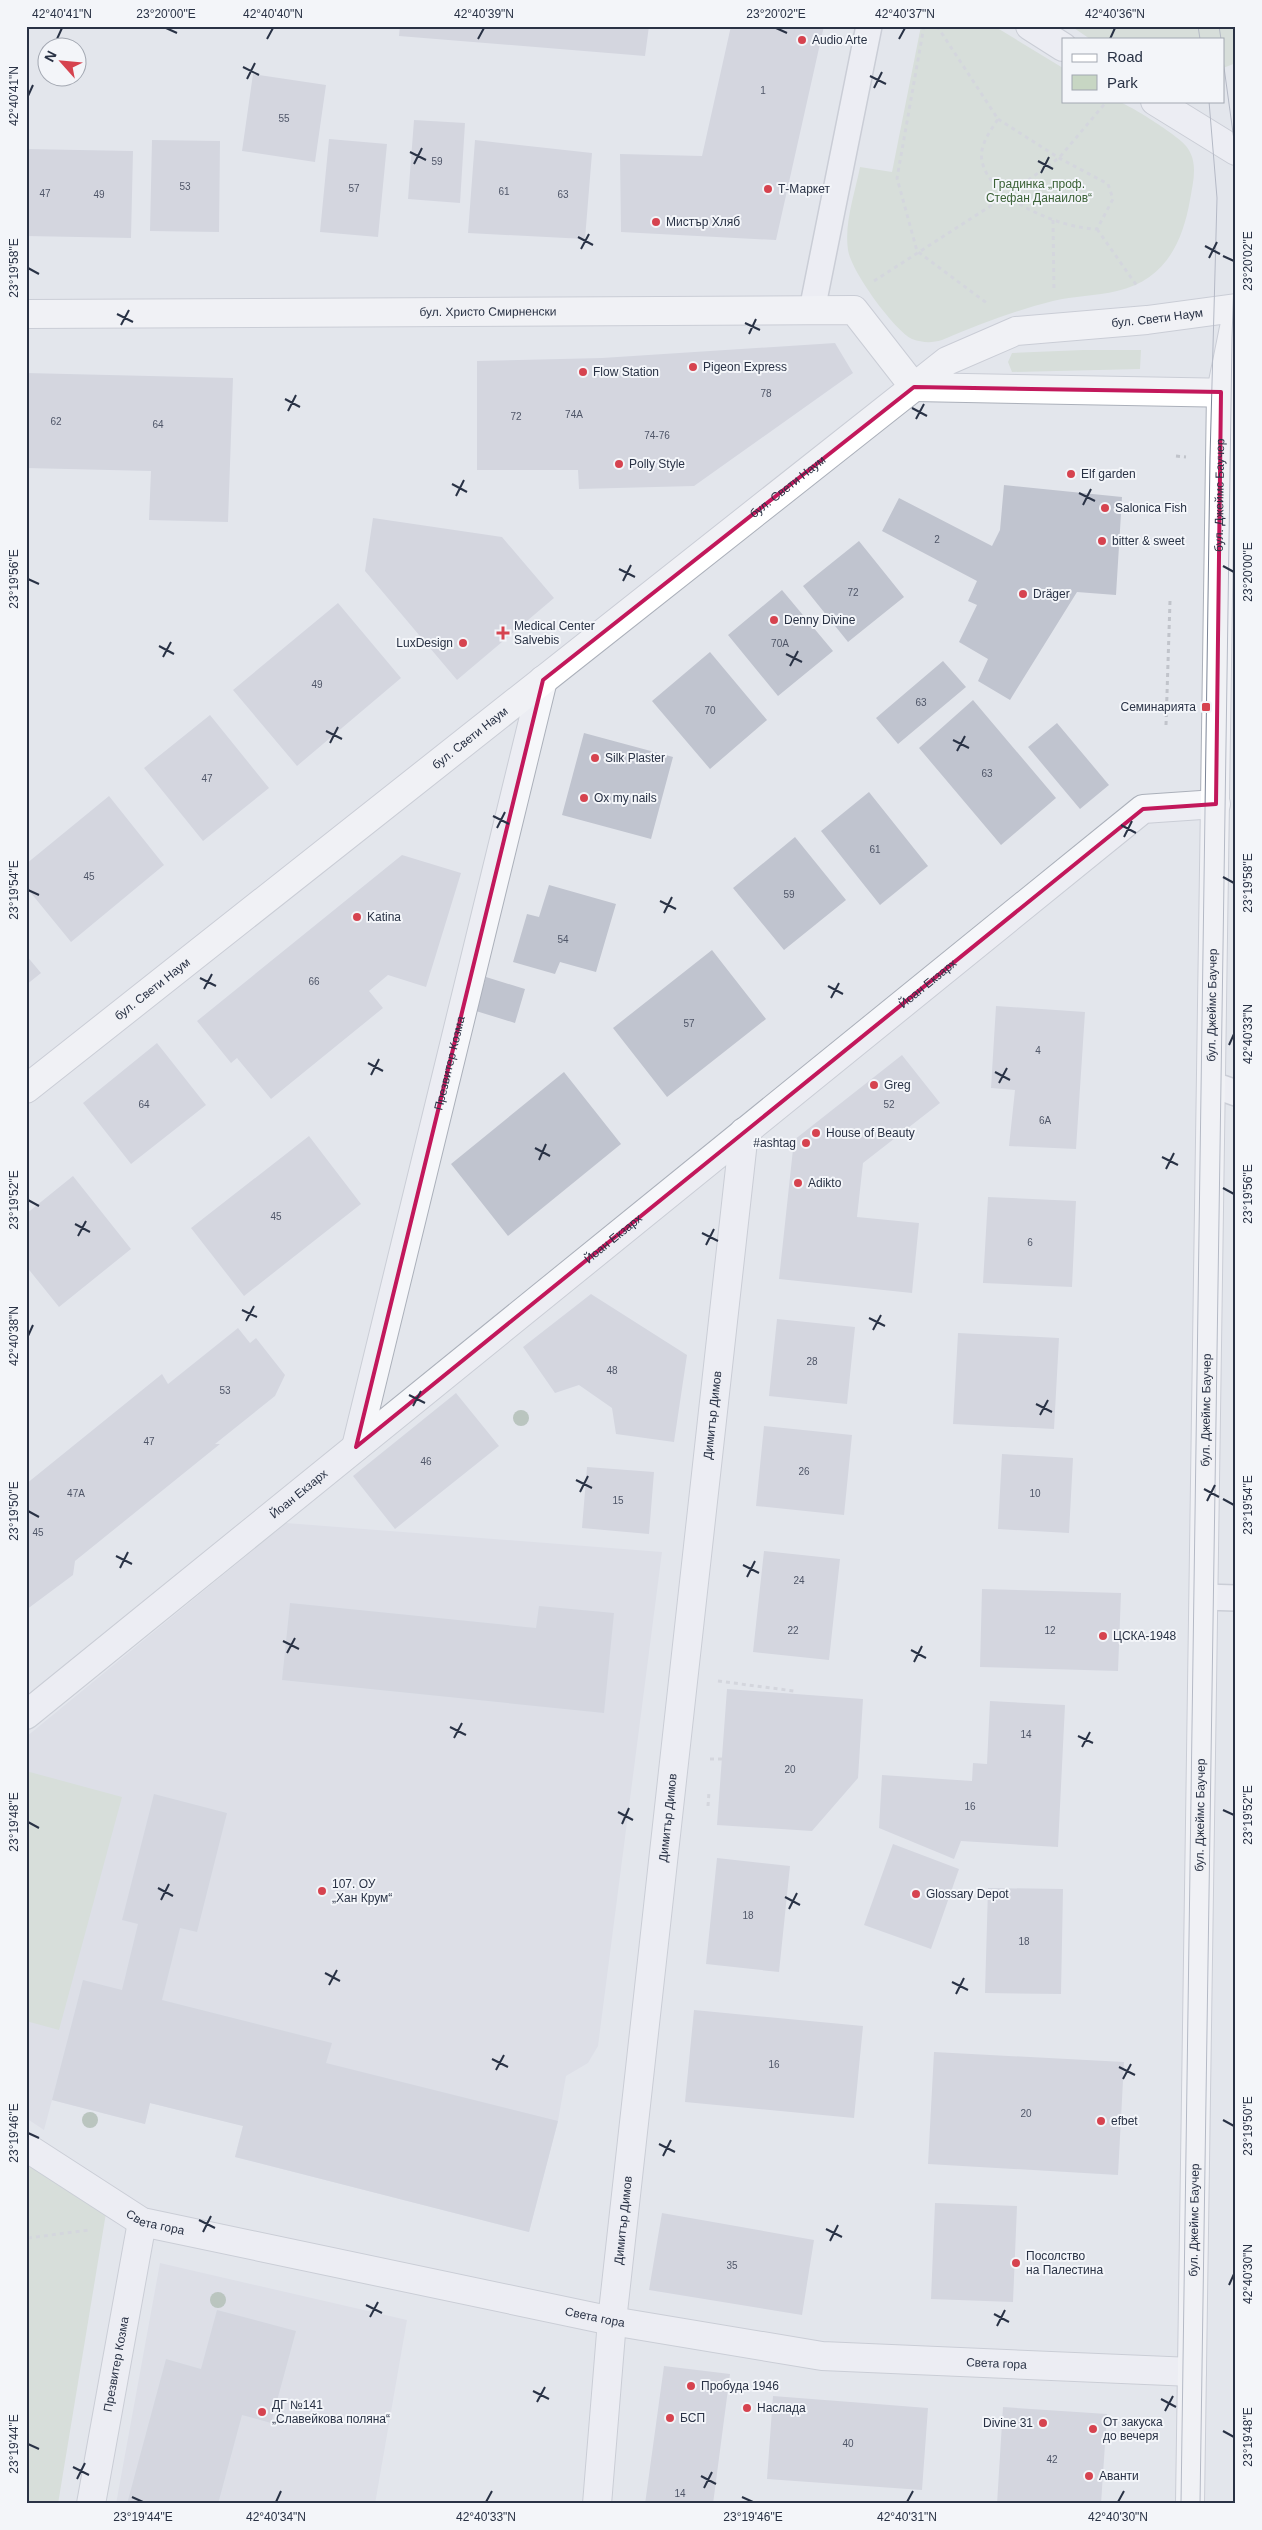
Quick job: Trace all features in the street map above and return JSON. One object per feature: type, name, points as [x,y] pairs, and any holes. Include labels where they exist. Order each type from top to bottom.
[{"type":"street","points":[[1030,26],[1062,45]]},
{"type":"street","points":[[1157,102],[1236,152]]},
{"type":"street","name":"бул. Свети Наум","points":[[26,1089],[947,361],[1016,331],[1147,320],[1236,308]]},
{"type":"street","name":"бул. Христо Смирненски","points":[[26,314],[854,310],[914,387]]},
{"type":"street","name":"бул. Джеймс Баучер","points":[[1190,2504],[1204,1597],[1223,1090],[1216,804],[1229,392],[1236,318]]},
{"type":"street","points":[[914,387],[1229,392]]},
{"type":"street","name":"Презвитер Козма","points":[[356,1447],[543,680]]},
{"type":"street","name":"Йоан Екзарх","points":[[26,1715],[1143,808],[1216,804]]},
{"type":"street","name":"Димитър Димов","points":[[597,2504],[612,2320],[744,1132]]},
{"type":"street","name":"Света гора","points":[[26,2147],[142,2222],[612,2320],[822,2356],[1192,2372]]},
{"type":"street","name":"Презвитер Козма","points":[[91,2504],[142,2222]]},
{"type":"lane","points":[[812,310],[869,26]]},
{"type":"lane","points":[[1204,1597],[1236,1598]]},
{"type":"path","points":[[924,26],[897,178],[917,251],[992,308]]},
{"type":"path","points":[[937,26],[998,119],[1059,158],[1108,184],[1113,200],[1097,229]]},
{"type":"path","points":[[871,283],[917,251],[1006,196],[1059,158],[1106,102]]},
{"type":"path","points":[[998,119],[982,146],[982,160],[988,178],[1006,196],[1053,220],[1097,229],[1140,291]]},
{"type":"path","points":[[1053,220],[1054,292]]},
{"type":"path","points":[[1166,725],[1170,601]]},
{"type":"path","points":[[717,1691],[718,1681],[794,1691]]},
{"type":"path","points":[[711,1768],[712,1749]]},
{"type":"path","points":[[712,1759],[722,1760]]},
{"type":"path","points":[[708,1806],[709,1787]]},
{"type":"path","points":[[26,2274],[27,2238],[83,2231]]},
{"type":"highlighted area","points":[[914,387],[1221,392],[1216,804],[1143,809],[356,1447],[543,680]]},
{"type":"shaded area","name":"107. ОУ „Хан Крум“","points":[[286,1523],[662,1552],[598,2046],[588,2063],[566,2076],[558,2121],[529,2232],[235,2157],[243,2126],[150,2103],[145,2124],[52,2100],[44,2130],[26,2118],[26,1737]]},
{"type":"shaded area","name":"ДГ №141 „Славейкова поляна“","points":[[160,2263],[407,2320],[375,2504],[116,2504]]},
{"type":"green space","name":"Градинка „проф. Стефан Данаилов“","points":[[921,26],[994,26],[1062,67],[1062,102],[1122,103],[1174,135],[1190,152],[1194,165],[1190,200],[1182,232],[1168,258],[1159,269],[1147,278],[1133,286],[1109,293],[1061,299],[1039,305],[997,318],[942,340],[931,342],[912,339],[895,324],[865,285],[857,272],[848,250],[847,229],[860,167],[892,172]]},
{"type":"green space","points":[[1071,26],[1236,26],[1236,63],[1224,68],[1224,38],[1089,38]]},
{"type":"green space","points":[[1141,350],[1140,369],[1012,372],[1008,362],[1012,353]]},
{"type":"green space","points":[[26,1771],[122,1797],[59,2030],[26,2021]]},
{"type":"green space","points":[[26,2159],[107,2207],[58,2504],[26,2504]]},
{"type":"building","points":[[400,26],[649,26],[645,56],[399,36]]},
{"type":"building","points":[[731,26],[824,26],[776,240],[621,232],[620,154],[702,156]]},
{"type":"building","points":[[253,74],[326,85],[315,162],[242,151]]},
{"type":"building","points":[[414,120],[465,123],[460,203],[408,199]]},
{"type":"building","points":[[329,139],[387,144],[378,237],[320,232]]},
{"type":"building","points":[[152,140],[220,141],[219,232],[150,231]]},
{"type":"building","points":[[475,140],[592,153],[585,239],[468,233]]},
{"type":"building","points":[[26,149],[133,151],[131,238],[26,236]]},
{"type":"building","points":[[835,343],[853,373],[694,486],[579,489],[578,470],[477,470],[477,361],[602,358]]},
{"type":"building","points":[[26,373],[233,378],[228,522],[149,520],[151,471],[26,468]]},
{"type":"building","name":"Dräger","points":[[1004,485],[1122,497],[1116,595],[1077,592],[1010,700],[978,681],[988,659],[959,642],[977,605],[968,601],[977,581],[882,531],[899,498],[992,546],[1000,530]]},
{"type":"building","points":[[373,518],[502,537],[554,598],[457,680],[365,571]]},
{"type":"building","points":[[859,541],[904,597],[848,642],[803,586]]},
{"type":"building","points":[[782,590],[833,651],[778,696],[728,635]]},
{"type":"building","points":[[338,603],[401,678],[297,766],[233,690]]},
{"type":"building","points":[[710,652],[767,720],[710,769],[652,701]]},
{"type":"building","points":[[943,661],[966,687],[898,744],[876,718]]},
{"type":"building","points":[[973,700],[1056,798],[1001,845],[919,748]]},
{"type":"building","points":[[210,715],[269,788],[203,841],[144,768]]},
{"type":"building","points":[[1057,723],[1109,785],[1080,809],[1028,747]]},
{"type":"building","points":[[584,733],[673,757],[651,839],[562,815]]},
{"type":"building","points":[[869,792],[928,866],[880,905],[821,831]]},
{"type":"building","points":[[109,796],[164,865],[71,942],[26,887],[26,864]]},
{"type":"building","points":[[795,837],[846,900],[784,950],[733,888]]},
{"type":"building","points":[[402,855],[461,873],[426,987],[388,975],[369,991],[383,1008],[271,1099],[237,1058],[231,1063],[197,1021]]},
{"type":"building","points":[[549,885],[616,904],[596,972],[560,962],[555,974],[513,962],[527,914],[539,917]]},
{"type":"building","points":[[712,950],[766,1019],[667,1097],[613,1028]]},
{"type":"building","points":[[26,955],[41,973],[26,985]]},
{"type":"building","points":[[486,977],[525,989],[515,1023],[476,1011]]},
{"type":"building","points":[[996,1006],[1085,1012],[1076,1149],[1009,1146],[1015,1090],[991,1088]]},
{"type":"building","points":[[157,1043],[206,1105],[131,1164],[83,1103]]},
{"type":"building","points":[[902,1055],[940,1103],[863,1163],[857,1217],[919,1223],[912,1293],[779,1279],[794,1140]]},
{"type":"building","points":[[564,1072],[621,1144],[508,1236],[451,1164]]},
{"type":"building","points":[[309,1136],[361,1204],[244,1296],[191,1228]]},
{"type":"building","points":[[73,1176],[131,1249],[59,1307],[26,1266],[26,1214]]},
{"type":"building","points":[[988,1197],[1076,1201],[1072,1287],[983,1283]]},
{"type":"building","points":[[591,1294],[687,1355],[674,1442],[616,1434],[612,1408],[579,1385],[555,1393],[523,1347]]},
{"type":"building","points":[[777,1319],[855,1327],[847,1404],[769,1396]]},
{"type":"building","points":[[238,1328],[250,1343],[256,1338],[285,1375],[275,1396],[215,1444],[220,1444],[75,1561],[73,1575],[26,1610],[26,1484],[162,1374],[168,1384]]},
{"type":"building","points":[[958,1333],[1059,1338],[1054,1429],[953,1424]]},
{"type":"building","points":[[456,1393],[499,1446],[395,1529],[353,1476]]},
{"type":"building","points":[[764,1426],[852,1435],[844,1515],[756,1506]]},
{"type":"building","points":[[1002,1454],[1073,1458],[1069,1533],[998,1529]]},
{"type":"building","points":[[587,1467],[654,1472],[649,1534],[582,1528]]},
{"type":"building","points":[[764,1551],[840,1559],[829,1660],[753,1652]]},
{"type":"building","points":[[982,1589],[1121,1593],[1118,1671],[980,1667]]},
{"type":"building","points":[[290,1603],[536,1628],[539,1606],[614,1613],[604,1713],[282,1680]]},
{"type":"building","points":[[727,1689],[863,1699],[858,1778],[812,1831],[717,1825]]},
{"type":"building","points":[[990,1701],[1065,1705],[1058,1847],[961,1841],[954,1859],[879,1828],[882,1775],[972,1781],[973,1763],[987,1764]]},
{"type":"building","points":[[154,1794],[227,1813],[197,1932],[180,1928],[162,2000],[332,2043],[326,2063],[558,2121],[529,2232],[235,2157],[243,2126],[150,2103],[145,2124],[52,2100],[83,1980],[122,1990],[138,1924],[122,1920]]},
{"type":"building","points":[[893,1844],[959,1869],[931,1949],[864,1925]]},
{"type":"building","points":[[717,1858],[790,1866],[779,1972],[706,1964]]},
{"type":"building","points":[[988,1888],[1063,1889],[1061,1994],[985,1993]]},
{"type":"building","points":[[694,2010],[863,2026],[854,2118],[685,2102]]},
{"type":"building","points":[[934,2052],[1124,2062],[1118,2175],[928,2164]]},
{"type":"building","points":[[935,2203],[1017,2206],[1013,2302],[931,2299]]},
{"type":"building","points":[[662,2213],[814,2240],[802,2315],[649,2290]]},
{"type":"building","points":[[217,2310],[296,2331],[271,2423],[242,2415],[218,2504],[127,2504],[166,2359],[201,2369]]},
{"type":"building","points":[[664,2366],[730,2374],[713,2504],[645,2504]]},
{"type":"building","points":[[773,2396],[928,2408],[922,2490],[767,2479]]},
{"type":"building","points":[[1003,2407],[1107,2414],[1101,2504],[997,2504]]},
{"type":"tram line","points":[[1198,26],[1200,38]]},
{"type":"tram line","points":[[1219,26],[1221,38]]},
{"type":"tram line","points":[[1224,67],[1234,140],[1236,191]]},
{"type":"tram line","points":[[1181,2504],[1210,458],[1217,198],[1209,102]]},
{"type":"tram line","points":[[1200,2504],[1232,338],[1236,217]]},
{"type":"place","name":"Audio Arte","points":[[802,40]]},
{"type":"place","name":"Т-Маркет","points":[[768,189]]},
{"type":"place","name":"Мистър Хляб","points":[[656,222]]},
{"type":"place","name":"Pigeon Express","points":[[693,367]]},
{"type":"place","name":"Flow Station","points":[[583,372]]},
{"type":"place","name":"Polly Style","points":[[619,464]]},
{"type":"place","name":"Elf garden","points":[[1071,474]]},
{"type":"place","name":"Salonica Fish","points":[[1105,508]]},
{"type":"place","name":"bitter & sweet","points":[[1102,541]]},
{"type":"place","name":"Dräger","points":[[1023,594]]},
{"type":"place","name":"Denny Divine","points":[[774,620]]},
{"type":"place","name":"Medical Center Salvebis","points":[[503,633]]},
{"type":"place","name":"LuxDesign","points":[[463,643]]},
{"type":"place","name":"Семинарията","points":[[1206,707]]},
{"type":"place","name":"Silk Plaster","points":[[595,758]]},
{"type":"place","name":"Ox my nails","points":[[584,798]]},
{"type":"place","name":"Katina","points":[[357,917]]},
{"type":"place","name":"Greg","points":[[874,1085]]},
{"type":"place","name":"House of Beauty","points":[[816,1133]]},
{"type":"place","name":"#ashtag","points":[[806,1143]]},
{"type":"place","name":"Adikto","points":[[798,1183]]},
{"type":"place","name":"ЦСКА-1948","points":[[1103,1636]]},
{"type":"place","name":"107. ОУ „Хан Крум“","points":[[322,1891]]},
{"type":"place","name":"Glossary Depot","points":[[916,1894]]},
{"type":"place","name":"efbet","points":[[1101,2121]]},
{"type":"place","name":"Посолство на Палестина","points":[[1016,2263]]},
{"type":"place","name":"Пробуда 1946","points":[[691,2386]]},
{"type":"place","name":"Наслада","points":[[747,2408]]},
{"type":"place","name":"ДГ №141 „Славейкова поляна“","points":[[262,2412]]},
{"type":"place","name":"БСП","points":[[670,2418]]},
{"type":"place","name":"Divine 31","points":[[1043,2423]]},
{"type":"place","name":"От закуска до вечеря","points":[[1093,2429]]},
{"type":"place","name":"Аванти","points":[[1089,2476]]}]
